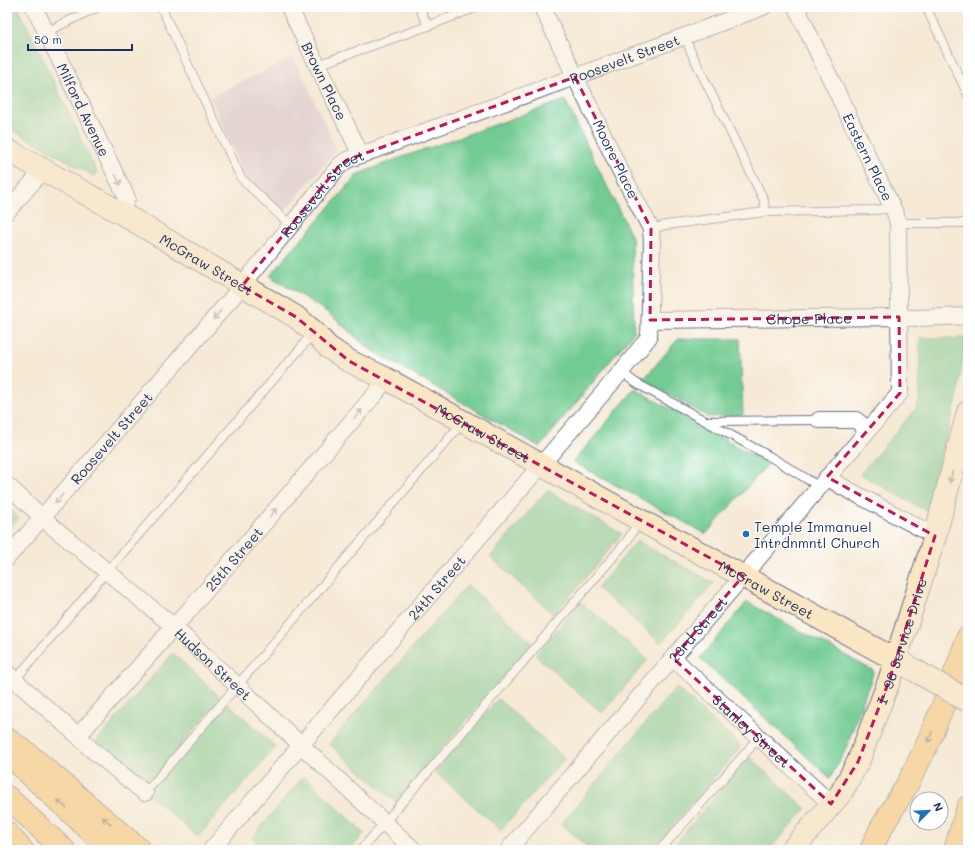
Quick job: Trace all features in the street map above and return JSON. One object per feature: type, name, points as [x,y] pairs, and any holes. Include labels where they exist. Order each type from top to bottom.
[{"type":"highway","points":[[871,850],[880,830],[907,785],[925,749],[945,701],[968,637]]},
{"type":"highway","points":[[7,739],[28,754],[140,850]]},
{"type":"highway","points":[[7,753],[111,850]]},
{"type":"highway","points":[[7,796],[64,850]]},
{"type":"highway","points":[[955,850],[968,806]]},
{"type":"highway","points":[[863,850],[880,830]]},
{"type":"highway","points":[[7,833],[22,850]]},
{"type":"street","name":"Milford Avenue","points":[[34,7],[127,198],[121,213]]},
{"type":"street","name":"Brown Place","points":[[289,7],[361,156]]},
{"type":"street","name":"Moore Place","points":[[542,7],[619,168],[651,229],[650,320]]},
{"type":"street","name":"Roosevelt Street","points":[[7,558],[242,286],[339,166],[347,160],[763,7]]},
{"type":"street","name":"Eastern Place","points":[[796,7],[896,215],[898,223],[899,317]]},
{"type":"street","name":"McGraw Street","points":[[7,150],[121,213],[296,317],[313,331],[328,347],[349,361],[385,378],[968,700]]},
{"type":"street","points":[[7,212],[43,170]]},
{"type":"street","name":"Chope Place","points":[[650,320],[885,317],[917,318],[968,316]]},
{"type":"street","name":"23rd Street","points":[[508,850],[900,393],[899,317]]},
{"type":"street","name":"24th Street","points":[[211,850],[621,372],[649,337],[650,320]]},
{"type":"street","name":"25th Street","points":[[78,736],[160,643],[173,626],[185,615],[376,393],[385,378]]},
{"type":"street","name":"I- 96 Service Drive","points":[[792,850],[841,793],[858,762],[896,660],[935,536],[968,412]]},
{"type":"street","points":[[819,420],[856,420],[868,430]]},
{"type":"street","points":[[823,482],[843,487],[935,536]]},
{"type":"street","name":"Hudson Street","points":[[7,485],[42,518],[173,626],[414,850]]},
{"type":"street","name":"Stanley Street","points":[[673,658],[831,804]]},
{"type":"street","points":[[11,677],[91,749],[145,793]]},
{"type":"lane","points":[[46,32],[98,7]]},
{"type":"lane","points":[[161,7],[241,178],[291,226]]},
{"type":"lane","points":[[419,7],[428,26]]},
{"type":"lane","points":[[317,65],[477,7]]},
{"type":"lane","points":[[926,7],[968,95]]},
{"type":"lane","points":[[685,36],[690,50],[764,200],[765,212]]},
{"type":"lane","points":[[651,229],[666,225],[765,212],[876,210],[892,208]]},
{"type":"lane","points":[[898,223],[968,223]]},
{"type":"lane","points":[[11,677],[107,571],[300,349],[313,331]]},
{"type":"lane","points":[[621,372],[636,383],[807,479],[823,482]]},
{"type":"lane","points":[[705,421],[819,420]]},
{"type":"lane","points":[[145,793],[463,422]]},
{"type":"lane","points":[[361,850],[627,541],[640,520]]},
{"type":"lane","points":[[660,850],[758,737]]},
{"type":"highlighted area","points":[[575,77],[651,229],[650,320],[899,317],[900,393],[827,477],[935,536],[889,681],[858,762],[831,804],[673,658],[743,576],[349,361],[296,317],[242,286],[339,166],[347,160]]},
{"type":"shaded area","points":[[294,57],[337,150],[282,214],[244,175],[210,97]]},
{"type":"green space","points":[[7,7],[18,7],[97,172],[94,176],[7,127]]},
{"type":"green space","points":[[565,100],[632,237],[634,332],[540,447],[371,350],[327,312],[270,276],[358,174]]},
{"type":"green space","points":[[920,338],[966,338],[958,395],[926,511],[860,474],[915,410],[919,401]]},
{"type":"green space","points":[[678,339],[740,339],[743,415],[708,417],[643,380]]},
{"type":"green space","points":[[635,389],[768,464],[706,534],[573,462]]},
{"type":"green space","points":[[547,490],[622,534],[554,615],[490,557]]},
{"type":"green space","points":[[7,507],[19,518],[7,531]]},
{"type":"green space","points":[[637,541],[714,583],[661,643],[597,588]]},
{"type":"green space","points":[[467,585],[533,643],[396,802],[329,744]]},
{"type":"green space","points":[[581,602],[648,660],[602,713],[535,655]]},
{"type":"green space","points":[[747,602],[874,671],[844,753],[830,778],[700,658]]},
{"type":"green space","points":[[173,653],[221,698],[145,788],[94,744]]},
{"type":"green space","points":[[676,687],[741,746],[653,850],[591,850],[561,824]]},
{"type":"green space","points":[[498,699],[565,758],[501,830],[435,772]]},
{"type":"green space","points":[[228,703],[276,747],[198,837],[148,794]]},
{"type":"green space","points":[[749,756],[806,809],[769,850],[670,850]]},
{"type":"green space","points":[[304,776],[364,833],[350,850],[265,850],[252,838]]},
{"type":"place","name":"Temple Immanuel Intrdnmntl Church","points":[[746,534]]}]
